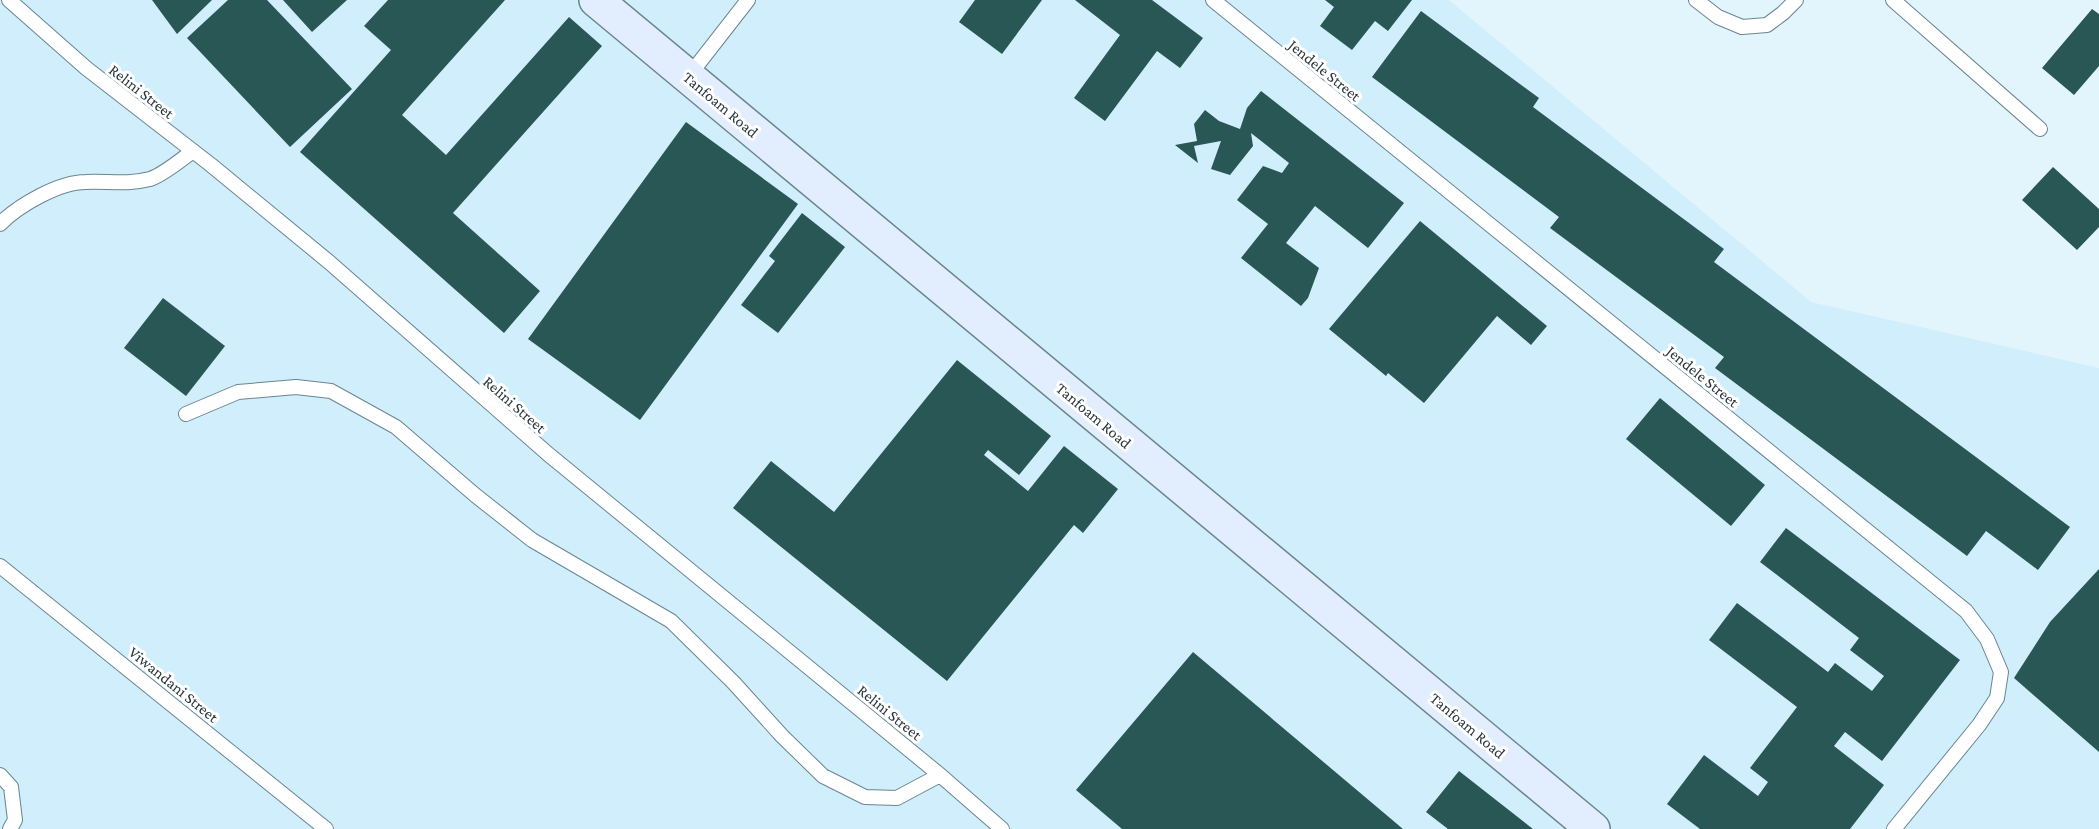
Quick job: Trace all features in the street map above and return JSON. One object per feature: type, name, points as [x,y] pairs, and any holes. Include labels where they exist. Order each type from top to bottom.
[{"type":"street","name":"Tanfoam Road","points":[[596,0],[1593,829]]},
{"type":"lane","name":"Relini Street","points":[[9,0],[86,68],[193,151],[329,262],[548,454],[940,775],[1002,829]]},
{"type":"lane","points":[[688,77],[748,0]]},
{"type":"lane","name":"Jendele Street","points":[[1213,0],[1966,611],[1987,639],[2001,672],[1998,698],[1979,726],[1894,829]]},
{"type":"lane","points":[[1696,0],[1718,17],[1742,27],[1767,25],[1784,13],[1796,0]]},
{"type":"lane","points":[[1893,0],[2040,129]]},
{"type":"lane","points":[[0,224],[11,213],[57,188],[84,182],[116,184],[152,178],[193,151]]},
{"type":"lane","points":[[186,414],[238,392],[296,387],[331,391],[396,427],[475,495],[532,540],[671,621],[823,776],[865,797],[897,798],[940,775]]},
{"type":"lane","name":"Viwandani Street","points":[[0,566],[326,829]]},
{"type":"lane","points":[[0,775],[11,787],[15,820],[10,829]]},
{"type":"shaded area","points":[[0,0],[1449,0],[1811,302],[2099,368],[2099,829],[0,829]]},
{"type":"building","points":[[152,0],[212,0],[177,34]]},
{"type":"building","points":[[228,0],[267,0],[352,89],[290,147],[187,38]]},
{"type":"building","points":[[283,0],[347,0],[312,32]]},
{"type":"building","points":[[388,0],[505,0],[402,115],[446,155],[569,17],[602,46],[453,213],[540,291],[504,333],[300,152],[391,50],[364,26]]},
{"type":"building","points":[[975,0],[1042,0],[1002,54],[959,22]]},
{"type":"building","points":[[1075,0],[1152,0],[1203,38],[1180,68],[1157,51],[1105,121],[1074,98],[1120,35]]},
{"type":"building","points":[[1325,0],[1412,0],[1388,31],[1375,21],[1352,50],[1320,26],[1334,7]]},
{"type":"building","points":[[2092,9],[2099,14],[2099,66],[2074,95],[2042,68]]},
{"type":"building","points":[[1421,11],[1539,98],[1533,107],[1724,249],[1714,262],[2070,527],[2038,570],[1986,531],[1967,556],[1715,368],[1724,357],[1550,228],[1559,217],[1372,77]]},
{"type":"building","points":[[1261,91],[1404,203],[1368,248],[1315,206],[1286,243],[1319,268],[1308,298],[1301,306],[1241,258],[1268,224],[1237,200],[1263,166],[1282,173],[1289,163],[1251,133],[1253,146],[1230,175],[1211,169],[1221,141],[1194,146],[1198,163],[1175,145],[1197,141],[1194,124],[1205,110],[1219,121],[1240,129],[1247,108]]},
{"type":"building","points":[[686,122],[798,204],[640,420],[528,339]]},
{"type":"building","points":[[2053,167],[2099,209],[2099,227],[2077,250],[2022,200]]},
{"type":"building","points":[[802,213],[845,247],[778,333],[741,305],[775,261],[769,256]]},
{"type":"building","points":[[1420,221],[1547,326],[1531,345],[1497,316],[1424,403],[1388,373],[1386,376],[1329,329]]},
{"type":"building","points":[[163,298],[225,346],[186,396],[124,348]]},
{"type":"building","points":[[957,360],[1051,436],[1019,475],[988,450],[984,455],[1028,491],[1064,446],[1118,489],[1083,533],[1074,525],[947,681],[733,508],[771,461],[834,512]]},
{"type":"building","points":[[1660,398],[1765,485],[1731,526],[1626,439]]},
{"type":"building","points":[[1786,528],[1960,660],[1882,761],[1845,732],[1834,746],[1884,785],[1850,829],[1700,829],[1667,804],[1704,755],[1758,796],[1768,782],[1750,768],[1797,707],[1709,640],[1737,603],[1828,672],[1835,663],[1872,691],[1884,676],[1850,650],[1859,638],[1760,562]]},
{"type":"building","points":[[2099,569],[2099,752],[2014,678],[2050,622]]},
{"type":"building","points":[[1193,652],[1403,829],[1122,829],[1076,790]]},
{"type":"building","points":[[1459,771],[1533,829],[1448,829],[1426,812]]}]
